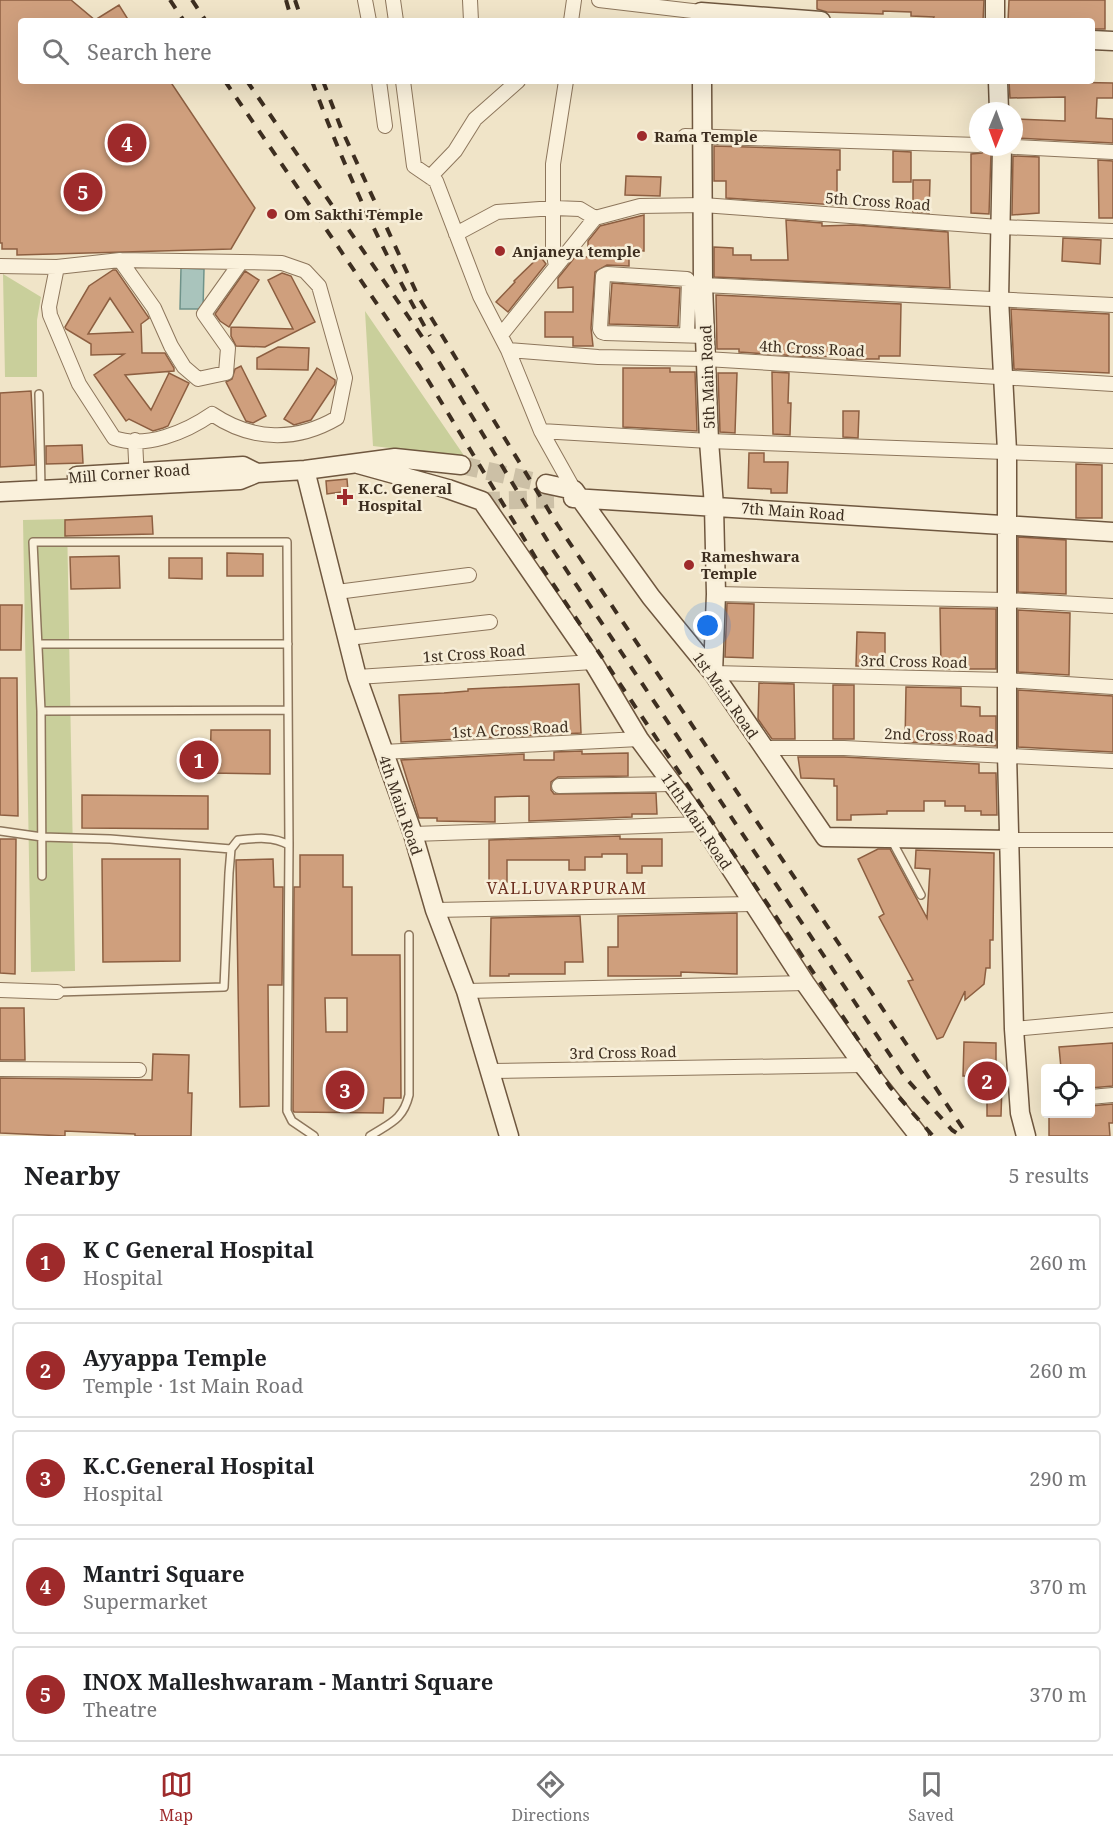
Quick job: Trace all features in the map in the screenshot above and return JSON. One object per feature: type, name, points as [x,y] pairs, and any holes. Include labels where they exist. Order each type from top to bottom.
[{"type":"main road","points":[[995,0],[995,18]]},
{"type":"main road","points":[[701,11],[785,18]]},
{"type":"main road","points":[[1095,40],[1113,41]]},
{"type":"main road","name":"5th Main Road","points":[[702,84],[694,136],[703,205],[703,285],[714,506],[716,594],[713,673]]},
{"type":"main road","points":[[998,84],[999,102]]},
{"type":"main road","points":[[1002,156],[999,299],[1007,451],[1007,754],[1014,1029],[1020,1113],[1026,1136]]},
{"type":"main road","name":"Mill Corner Road","points":[[0,492],[41,485],[137,479],[240,480],[256,472],[305,470],[394,458],[461,465]]},
{"type":"main road","name":"Mill Corner Road","points":[[358,464],[482,501]]},
{"type":"main road","name":"4th Main Road","points":[[305,470],[357,677],[413,834],[435,910],[466,991],[509,1136]]},
{"type":"main road","name":"Mill Corner Road","points":[[0,481],[41,485]]},
{"type":"main road","points":[[546,484],[571,496]]},
{"type":"main road","name":"7th Main Road","points":[[571,496],[1113,532]]},
{"type":"main road","name":"1st Main Road","points":[[571,496],[713,673],[825,837],[891,838]]},
{"type":"main road","name":"11th Main Road","points":[[482,501],[593,662],[639,739],[702,824],[805,983],[863,1065],[919,1136]]},
{"type":"main road","points":[[891,838],[1010,840]]},
{"type":"street","points":[[365,0],[368,18]]},
{"type":"street","points":[[393,0],[396,18]]},
{"type":"street","points":[[470,0],[471,18]]},
{"type":"street","points":[[571,18],[574,0]]},
{"type":"street","points":[[599,0],[701,11]]},
{"type":"street","points":[[379,84],[385,126]]},
{"type":"street","points":[[403,84],[414,166],[436,181],[480,296],[508,350],[571,496]]},
{"type":"street","points":[[430,177],[455,151],[475,119],[515,84]]},
{"type":"street","points":[[556,267],[553,248],[553,164],[566,84]]},
{"type":"street","points":[[694,136],[969,146]]},
{"type":"street","points":[[1023,147],[1113,152]]},
{"type":"street","name":"5th Cross Road","points":[[595,218],[640,206],[703,205],[999,226],[1113,231]]},
{"type":"street","points":[[456,234],[497,212],[554,208],[580,209],[595,218],[501,335]]},
{"type":"street","points":[[120,260],[154,308],[171,346],[184,367],[198,379],[226,373],[228,348],[204,314],[242,262]]},
{"type":"street","points":[[0,266],[57,267],[120,260],[242,262],[282,263],[305,271],[319,286],[345,378],[338,418],[313,430],[287,436],[273,436],[247,432],[212,414],[194,426],[174,434],[135,441],[114,438],[79,384],[50,315],[49,307],[57,267]]},
{"type":"street","points":[[687,336],[689,282],[687,279],[607,274],[603,276],[600,329],[602,332],[687,336],[705,336]]},
{"type":"street","points":[[703,285],[1113,305]]},
{"type":"street","name":"4th Cross Road","points":[[508,350],[598,357],[706,358],[1113,384]]},
{"type":"street","points":[[541,431],[709,441],[1113,456]]},
{"type":"street","points":[[135,441],[137,479]]},
{"type":"street","points":[[337,592],[469,575]]},
{"type":"street","points":[[716,594],[1006,600],[1113,606]]},
{"type":"street","points":[[348,638],[490,622]]},
{"type":"street","name":"1st Cross Road","points":[[357,677],[593,662]]},
{"type":"street","name":"3rd Cross Road","points":[[713,673],[1006,680],[1113,687]]},
{"type":"street","name":"1st A Cross Road","points":[[383,752],[639,739]]},
{"type":"street","name":"2nd Cross Road","points":[[763,748],[844,748],[1007,754],[1113,761]]},
{"type":"street","points":[[559,786],[672,784]]},
{"type":"street","points":[[413,834],[702,824]]},
{"type":"street","points":[[1010,840],[1113,840]]},
{"type":"street","points":[[435,910],[752,904]]},
{"type":"street","points":[[466,991],[805,983]]},
{"type":"street","points":[[0,990],[57,992]]},
{"type":"street","points":[[1014,1029],[1113,1020]]},
{"type":"street","name":"3rd Cross Road","points":[[491,1071],[863,1065]]},
{"type":"street","points":[[0,1069],[139,1070]]},
{"type":"street","points":[[1095,1097],[1113,1095]]},
{"type":"lane","points":[[39,394],[41,485]]},
{"type":"lane","points":[[42,876],[41,711],[33,542],[287,542],[289,845],[287,1111],[292,1120],[314,1136]]},
{"type":"lane","points":[[38,645],[288,644]]},
{"type":"lane","points":[[41,711],[288,710]]},
{"type":"lane","points":[[0,831],[42,837],[110,839],[231,849]]},
{"type":"lane","points":[[57,992],[224,987],[231,849],[238,840],[250,838],[277,839],[289,845]]},
{"type":"lane","points":[[891,838],[921,896]]},
{"type":"lane","points":[[370,1136],[397,1119],[406,1109],[410,1095],[409,935]]},
{"type":"green space","points":[[3,274],[41,297],[37,320],[37,377],[5,377]]},
{"type":"green space","points":[[365,311],[465,457],[373,446]]},
{"type":"green space","points":[[67,519],[75,971],[31,972],[23,520]]},
{"type":"water","points":[[181,268],[204,269],[203,309],[180,309]]},
{"type":"building","points":[[0,0],[71,0],[93,18],[18,18],[18,84],[172,84],[255,208],[231,249],[17,255],[17,249],[2,249],[2,243],[0,243]]},
{"type":"building","points":[[817,0],[984,0],[983,18],[934,18],[911,16],[911,12],[883,11],[883,14],[827,12],[817,9]]},
{"type":"building","points":[[1009,0],[1105,0],[1105,29],[1095,29],[1095,18],[1008,18]]},
{"type":"building","points":[[119,5],[127,18],[98,18]]},
{"type":"building","points":[[1113,83],[1113,98],[1097,98],[1096,118],[1113,119],[1113,143],[1023,138],[1023,119],[1065,121],[1065,97],[1010,98],[1009,84]]},
{"type":"building","points":[[714,146],[840,150],[840,170],[837,170],[837,205],[726,198],[726,181],[714,181]]},
{"type":"building","points":[[893,151],[911,152],[911,182],[893,182]]},
{"type":"building","points":[[971,156],[991,156],[989,214],[971,213]]},
{"type":"building","points":[[1013,156],[1039,157],[1039,213],[1012,215]]},
{"type":"building","points":[[1098,160],[1113,161],[1113,218],[1099,218]]},
{"type":"building","points":[[626,176],[661,177],[660,196],[625,195]]},
{"type":"building","points":[[913,180],[930,180],[929,213],[913,212]]},
{"type":"building","points":[[644,215],[644,251],[629,251],[629,266],[607,265],[595,272],[591,328],[593,346],[573,346],[573,337],[545,337],[545,312],[573,312],[573,287],[558,288],[558,278],[575,257],[588,257],[588,241],[600,226]]},
{"type":"building","points":[[786,220],[822,223],[822,226],[854,225],[948,232],[950,288],[714,277],[714,247],[733,248],[733,255],[751,255],[751,260],[788,260]]},
{"type":"building","points":[[1063,238],[1101,240],[1100,264],[1062,261]]},
{"type":"building","points":[[540,256],[546,264],[508,312],[496,302]]},
{"type":"building","points":[[116,270],[149,318],[141,324],[142,353],[165,353],[174,368],[174,371],[125,375],[151,410],[169,373],[189,383],[168,426],[153,431],[129,419],[126,421],[94,375],[124,354],[91,355],[91,344],[66,329],[65,327],[89,286]],"holes":[[[110,298],[133,332],[88,334]]]},
{"type":"building","points":[[245,271],[259,280],[229,327],[215,314]]},
{"type":"building","points":[[282,273],[291,276],[315,322],[265,347],[236,346],[231,336],[231,327],[293,329],[268,280]]},
{"type":"building","points":[[612,283],[680,288],[678,326],[609,324]]},
{"type":"building","points":[[716,295],[901,304],[900,356],[879,356],[879,359],[847,359],[847,356],[813,357],[739,352],[739,349],[717,349]]},
{"type":"building","points":[[1011,309],[1109,314],[1109,373],[1014,369]]},
{"type":"building","points":[[278,347],[309,348],[308,370],[257,369],[257,358]]},
{"type":"building","points":[[241,366],[266,416],[253,423],[246,421],[226,382],[232,379],[235,369]]},
{"type":"building","points":[[317,368],[335,380],[335,384],[311,420],[294,425],[284,419]]},
{"type":"building","points":[[623,368],[670,368],[670,372],[695,372],[697,431],[623,427]]},
{"type":"building","points":[[772,372],[789,373],[790,435],[773,434]]},
{"type":"building","points":[[718,373],[737,373],[735,433],[720,432]]},
{"type":"building","points":[[31,391],[35,465],[0,467],[0,393]]},
{"type":"building","points":[[843,411],[859,411],[858,438],[843,437]]},
{"type":"building","points":[[82,445],[83,463],[46,464],[46,446]]},
{"type":"building","points":[[749,453],[764,453],[764,462],[788,462],[787,493],[771,493],[771,489],[748,488]]},
{"type":"building","points":[[1076,464],[1102,465],[1102,518],[1076,518]]},
{"type":"building","points":[[347,479],[348,491],[327,494],[326,481]]},
{"type":"building","points":[[152,516],[153,534],[65,536],[65,520]]},
{"type":"building","points":[[1018,537],[1066,540],[1066,594],[1018,592]]},
{"type":"building","points":[[227,553],[263,554],[263,576],[227,576]]},
{"type":"building","points":[[119,556],[120,588],[71,589],[70,557]]},
{"type":"building","points":[[169,558],[202,558],[202,579],[169,578]]},
{"type":"building","points":[[727,603],[754,604],[753,658],[725,657]]},
{"type":"building","points":[[0,605],[22,605],[21,650],[0,650]]},
{"type":"building","points":[[940,608],[996,609],[996,669],[941,669]]},
{"type":"building","points":[[1018,610],[1070,613],[1069,675],[1018,672]]},
{"type":"building","points":[[857,632],[885,633],[885,666],[856,666]]},
{"type":"building","points":[[0,678],[17,678],[18,816],[0,815]]},
{"type":"building","points":[[759,683],[794,684],[795,739],[772,739],[758,719]]},
{"type":"building","points":[[579,684],[581,733],[401,742],[399,695]]},
{"type":"building","points":[[833,685],[854,685],[854,739],[833,739]]},
{"type":"building","points":[[906,687],[961,688],[961,706],[980,707],[980,716],[996,716],[996,746],[905,742]]},
{"type":"building","points":[[1018,690],[1113,696],[1113,752],[1018,747]]},
{"type":"building","points":[[211,730],[270,730],[270,774],[210,773]]},
{"type":"building","points":[[582,751],[582,754],[628,753],[628,776],[558,777],[551,782],[551,790],[554,794],[656,793],[657,814],[529,821],[529,796],[495,797],[495,822],[437,821],[437,818],[419,818],[401,760],[524,754],[524,760],[554,760],[554,752]]},
{"type":"building","points":[[798,757],[979,764],[979,773],[996,773],[997,815],[981,815],[981,811],[965,811],[965,806],[945,806],[945,801],[924,801],[924,811],[887,811],[887,814],[851,815],[851,820],[837,820],[837,786],[834,786],[834,779],[801,778]]},
{"type":"building","points":[[82,795],[208,796],[208,829],[82,828]]},
{"type":"building","points":[[620,836],[620,839],[662,839],[662,866],[642,866],[642,873],[627,873],[627,854],[585,857],[585,870],[569,870],[569,860],[507,860],[507,882],[489,882],[489,840]]},
{"type":"building","points":[[0,839],[16,839],[15,974],[0,973]]},
{"type":"building","points":[[878,849],[890,849],[927,918],[930,869],[915,868],[916,850],[994,853],[993,940],[990,940],[990,968],[986,968],[984,984],[965,1000],[965,991],[943,1037],[937,1039],[908,981],[913,980],[879,917],[884,914],[858,859]]},
{"type":"building","points":[[300,855],[343,855],[343,887],[352,887],[352,955],[400,955],[401,1098],[384,1098],[383,1113],[294,1112],[293,1110],[294,887],[300,887]],"holes":[[[325,998],[347,998],[347,1032],[326,1032]]]},
{"type":"building","points":[[102,859],[180,859],[180,961],[103,962]]},
{"type":"building","points":[[273,859],[274,887],[283,887],[282,985],[268,985],[269,1106],[240,1107],[236,860]]},
{"type":"building","points":[[737,913],[737,974],[681,972],[681,976],[608,976],[608,947],[618,947],[618,916]]},
{"type":"building","points":[[580,916],[583,962],[565,962],[565,974],[490,976],[491,918]]},
{"type":"building","points":[[0,1008],[24,1008],[25,1060],[0,1060]]},
{"type":"building","points":[[964,1042],[996,1043],[996,1076],[963,1076]]},
{"type":"building","points":[[1113,1043],[1113,1086],[1095,1088],[1095,1064],[1061,1064],[1059,1047]]},
{"type":"building","points":[[153,1054],[189,1055],[188,1093],[192,1093],[191,1136],[135,1136],[135,1134],[65,1131],[65,1136],[0,1133],[0,1078],[152,1080]]},
{"type":"building","points":[[987,1086],[1002,1086],[1001,1116],[987,1116]]},
{"type":"building","points":[[1113,1104],[1113,1123],[1109,1123],[1110,1136],[1049,1136],[1049,1118],[1095,1118],[1095,1106]]},
{"type":"tunnel","points":[[461,465],[546,484]]},
{"type":"tunnel","points":[[482,501],[561,499]]},
{"type":"railway","points":[[170,0],[182,18]]},
{"type":"railway","points":[[192,0],[204,18]]},
{"type":"railway","points":[[286,0],[291,18]]},
{"type":"railway","points":[[295,0],[301,18]]},
{"type":"railway","points":[[227,84],[420,367],[537,560],[890,1087],[933,1136]]},
{"type":"railway","points":[[249,84],[436,357],[553,550],[904,1076],[952,1130],[961,1136]]},
{"type":"railway","points":[[313,84],[366,211],[396,274],[430,336]]},
{"type":"railway","points":[[324,84],[341,128],[418,296],[557,524],[968,1136]]},
{"type":"place","name":"Rama Temple","points":[[642,136]]},
{"type":"place","name":"Mantri Square","points":[[127,143]]},
{"type":"place","name":"INOX Malleshwaram - Mantri Square","points":[[83,192]]},
{"type":"place","name":"Om Sakthi Temple","points":[[272,214]]},
{"type":"place","name":"Anjaneya temple","points":[[500,251]]},
{"type":"place","name":"K.C. General Hospital","points":[[345,497]]},
{"type":"place","name":"Rameshwara Temple","points":[[689,565]]},
{"type":"place","name":"K C General Hospital","points":[[199,760]]},
{"type":"place","name":"Ayyappa Temple","points":[[987,1081]]},
{"type":"place","name":"K.C.General Hospital","points":[[345,1090]]},
{"type":"district","name":"VALLUVARPURAM","points":[[567,888]]}]
